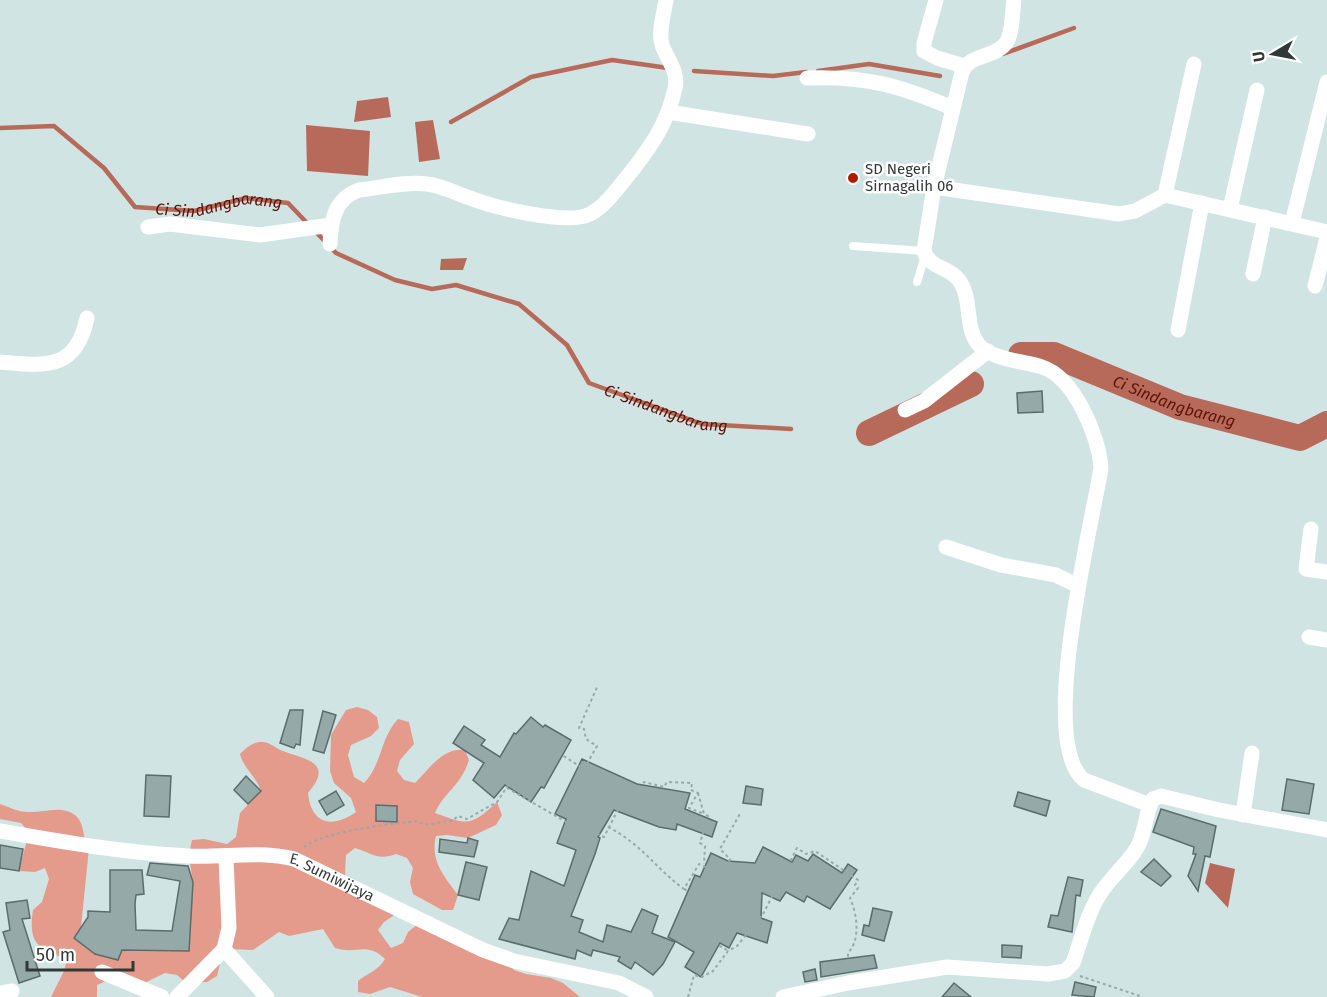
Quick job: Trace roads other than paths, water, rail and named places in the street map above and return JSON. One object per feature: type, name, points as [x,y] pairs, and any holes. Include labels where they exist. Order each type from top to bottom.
[{"type":"street","points":[[330,244],[326,225],[337,207],[350,193],[424,183],[447,188],[468,198],[518,212],[582,218],[592,213],[621,184],[656,140],[668,112],[676,86],[676,77],[662,45],[661,33],[666,0]]},
{"type":"street","points":[[936,0],[925,38],[924,51],[964,66],[1004,46],[1008,40],[1014,0]]},
{"type":"street","points":[[1165,195],[1194,64]]},
{"type":"street","points":[[964,66],[934,187],[925,254],[958,279],[966,297],[974,336],[979,345],[988,351],[1056,372],[1067,381],[1096,439],[1101,468],[1070,628],[1066,672],[1068,741],[1077,775],[1093,784],[1150,805]]},
{"type":"street","points":[[807,78],[857,78],[887,83],[952,108]]},
{"type":"street","points":[[1292,223],[1327,82]]},
{"type":"street","points":[[1230,209],[1257,90]]},
{"type":"street","points":[[668,112],[808,134]]},
{"type":"street","points":[[934,187],[1119,214],[1135,211],[1165,195],[1327,232]]},
{"type":"street","points":[[1178,330],[1202,203]]},
{"type":"street","points":[[1253,274],[1265,217]]},
{"type":"street","points":[[148,227],[170,224],[260,235],[326,225]]},
{"type":"street","points":[[1315,286],[1327,238]]},
{"type":"street","points":[[0,362],[37,365],[59,361],[79,343],[87,318]]},
{"type":"street","points":[[906,410],[924,401],[988,351]]},
{"type":"street","points":[[1311,529],[1306,569],[1327,572]]},
{"type":"street","points":[[946,546],[1001,565],[1056,575],[1078,586]]},
{"type":"street","points":[[1309,637],[1327,640]]},
{"type":"street","points":[[1244,815],[1252,753]]},
{"type":"street","points":[[783,997],[822,992],[848,983],[947,967],[1048,974],[1065,971],[1073,963],[1098,896],[1136,851],[1143,835],[1150,805],[1153,799],[1161,796],[1244,815],[1327,830]]},
{"type":"street","name":"E. Sumiwijaya","points":[[0,831],[79,845],[226,858],[272,853],[294,858],[483,950],[514,961],[619,983],[646,997]]},
{"type":"street","points":[[177,997],[224,949],[229,928],[226,858]]},
{"type":"street","points":[[224,949],[267,997]]},
{"type":"street","points":[[102,972],[162,997]]},
{"type":"lane","points":[[853,246],[925,254],[917,282]]},
{"type":"waterway","points":[[1003,54],[1074,28]]},
{"type":"waterway","points":[[451,122],[531,77],[612,60],[668,68]]},
{"type":"waterway","points":[[818,71],[869,64],[940,76]]},
{"type":"waterway","points":[[694,71],[773,76],[806,72]]},
{"type":"waterway","name":"Ci Sindangbarang","points":[[0,128],[54,126],[104,168],[135,207],[194,211],[246,198],[288,203],[309,225]]},
{"type":"waterway","name":"Ci Sindangbarang","points":[[315,231],[336,253],[395,280],[432,289],[456,285],[519,304],[567,345],[589,383],[702,424],[791,429]]},
{"type":"waterway","name":"Ci Sindangbarang","points":[[1021,355],[1054,355],[1180,407],[1300,438],[1327,424]]},
{"type":"waterway","name":"Ci Sindangbarang","points":[[869,433],[971,384]]},
{"type":"place","name":"SD Negeri Sirnagalih 06","points":[[853,178]]}]
